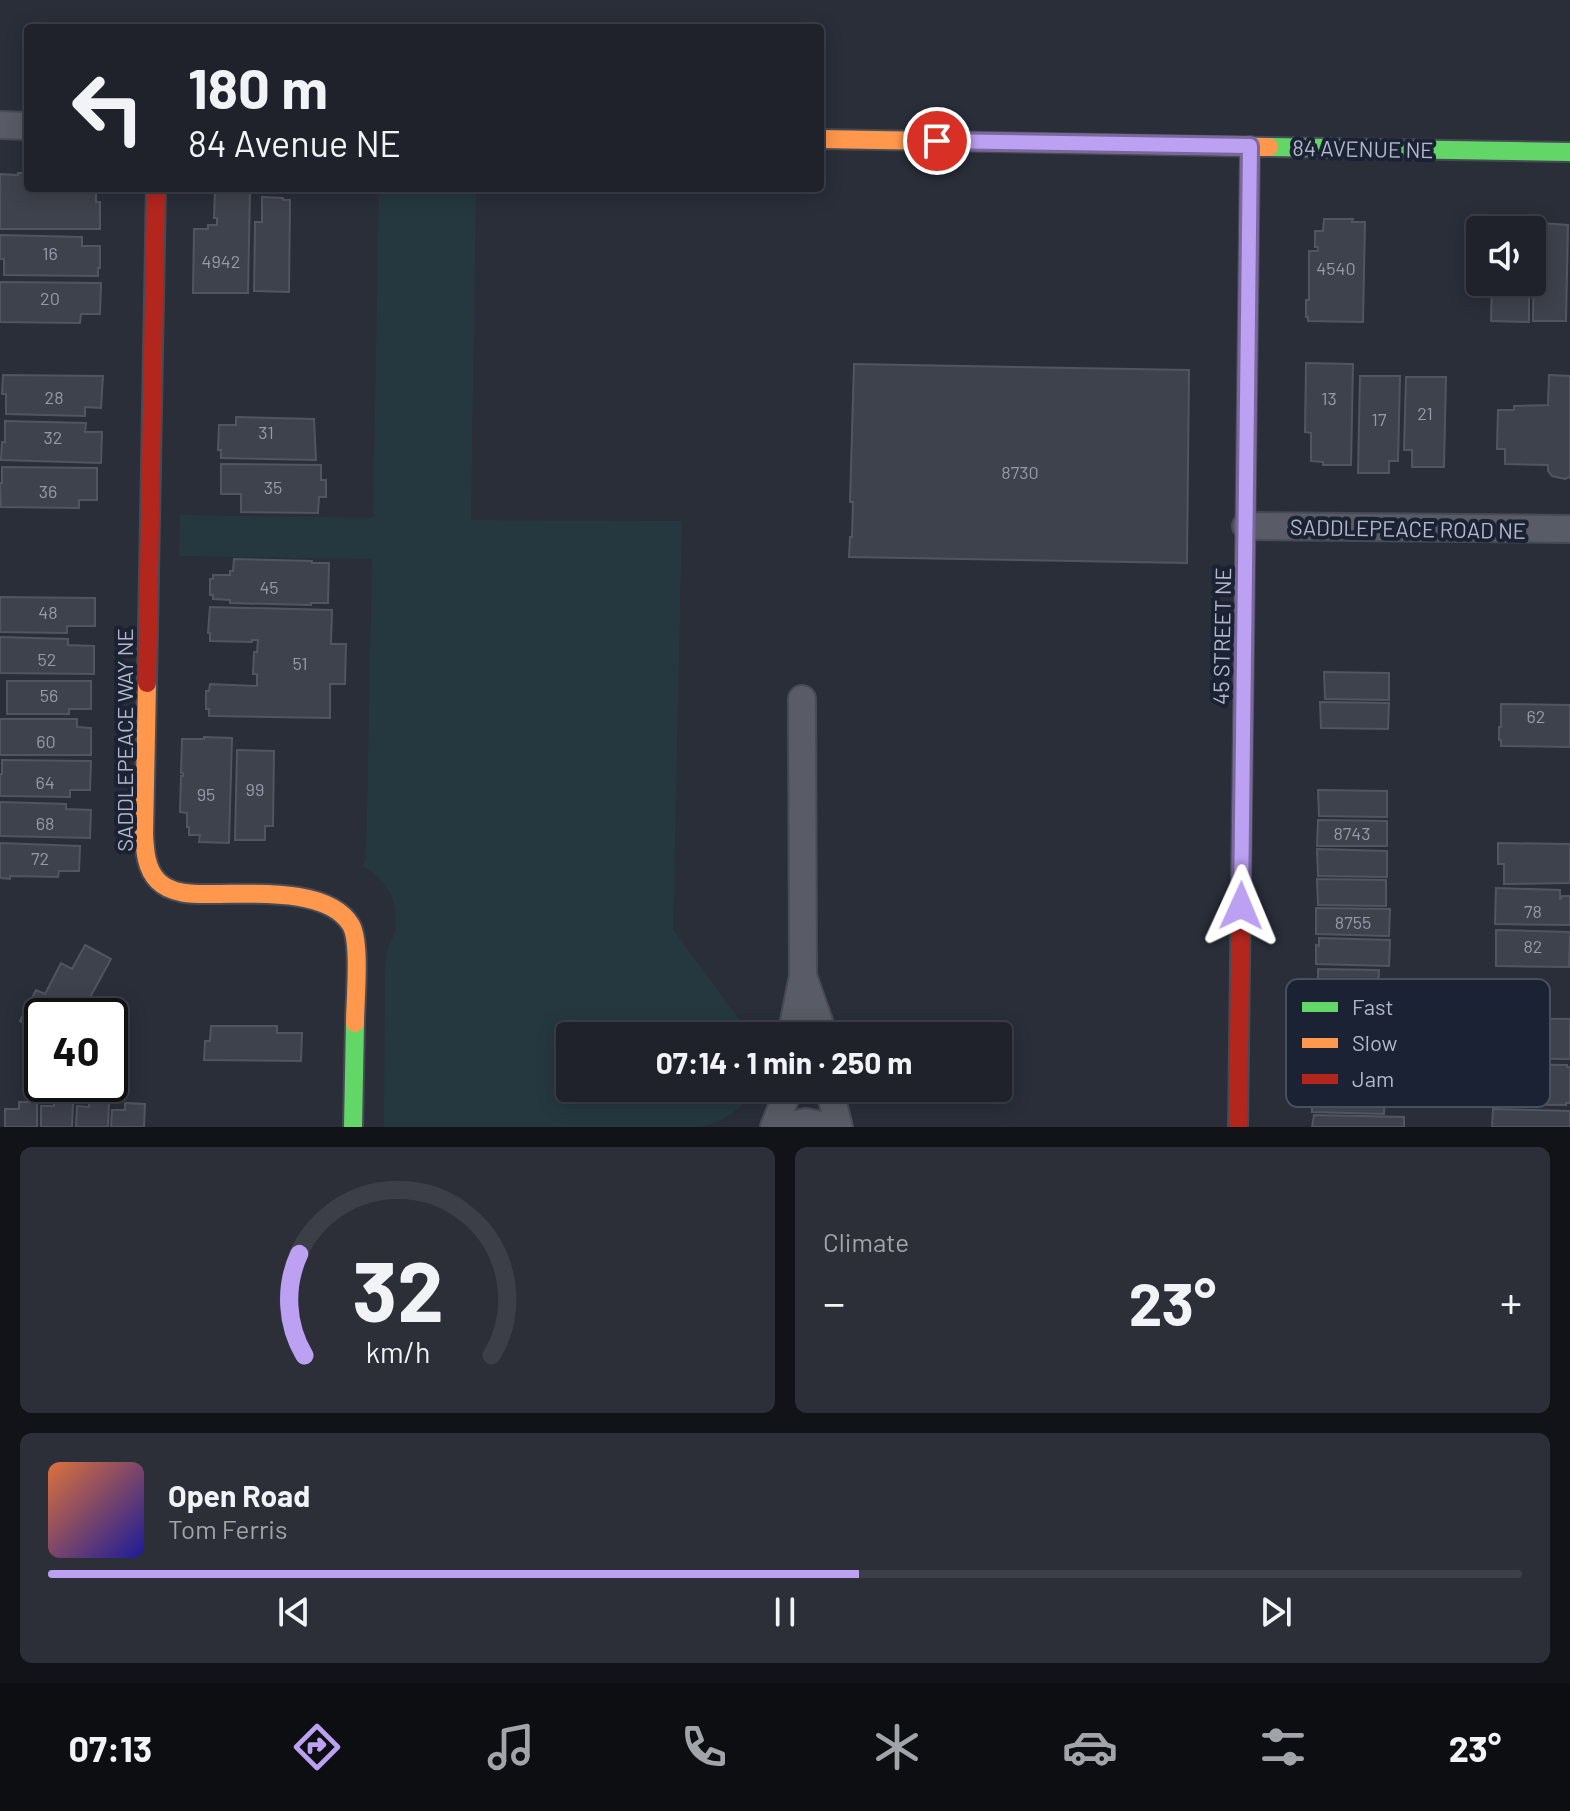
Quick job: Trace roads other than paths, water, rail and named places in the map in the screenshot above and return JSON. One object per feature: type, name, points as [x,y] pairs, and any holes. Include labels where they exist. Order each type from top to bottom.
[{"type":"street","points":[[0,125],[24,126]]},
{"type":"street","name":"84 AVENUE NE","points":[[824,139],[1570,152]]},
{"type":"street","name":"45 STREET NE","points":[[1238,1127],[1250,146]]},
{"type":"street","name":"SADDLEPEACE WAY NE","points":[[156,192],[145,852],[150,869],[159,883],[174,890],[192,894],[318,900],[338,909],[349,920],[355,934],[356,951],[353,1127]]},
{"type":"street","name":"SADDLEPEACE ROAD NE","points":[[1246,526],[1570,529]]},
{"type":"street","points":[[794,1022],[803,976],[802,699]]},
{"type":"street","points":[[803,976],[819,1022]]},
{"type":"street","points":[[774,1127],[784,1102]]},
{"type":"street","points":[[833,1102],[839,1127]]},
{"type":"street","points":[[782,1127],[806,1122],[830,1127]]}]
